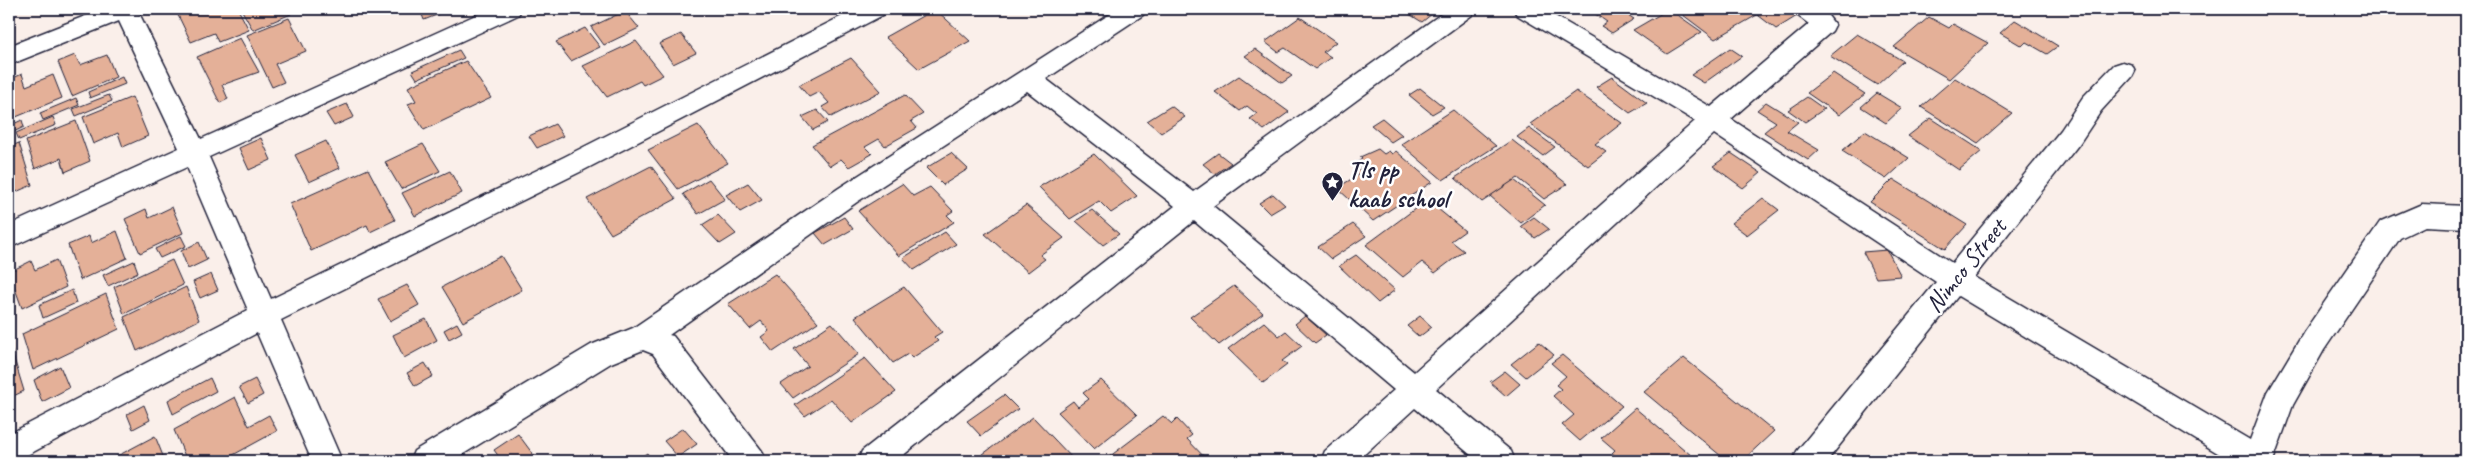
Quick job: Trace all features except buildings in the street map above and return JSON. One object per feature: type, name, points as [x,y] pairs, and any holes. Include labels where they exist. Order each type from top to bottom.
[{"type":"street","points":[[9,56],[125,9],[195,154],[327,461]]},
{"type":"street","points":[[9,237],[510,9]]},
{"type":"street","points":[[9,449],[265,315],[572,164],[875,9]]},
{"type":"street","points":[[424,461],[601,354],[643,337],[848,195],[1133,9]]},
{"type":"street","points":[[872,461],[1194,206],[1464,9]]},
{"type":"street","points":[[1526,9],[1713,120],[1954,278],[2258,461],[2279,401],[2314,341],[2390,230],[2422,215],[2466,218]]},
{"type":"street","points":[[1336,461],[1713,120],[1823,25],[1813,13],[1805,9]]},
{"type":"street","name":"Nimco Street","points":[[1808,461],[1954,278],[2070,137],[2092,104],[2123,71]]},
{"type":"street","points":[[1028,78],[1194,206],[1500,461]]},
{"type":"street","points":[[643,337],[663,345],[751,461]]},
{"type":"place","name":"Tls pp kaab school","points":[[1332,202]]}]
